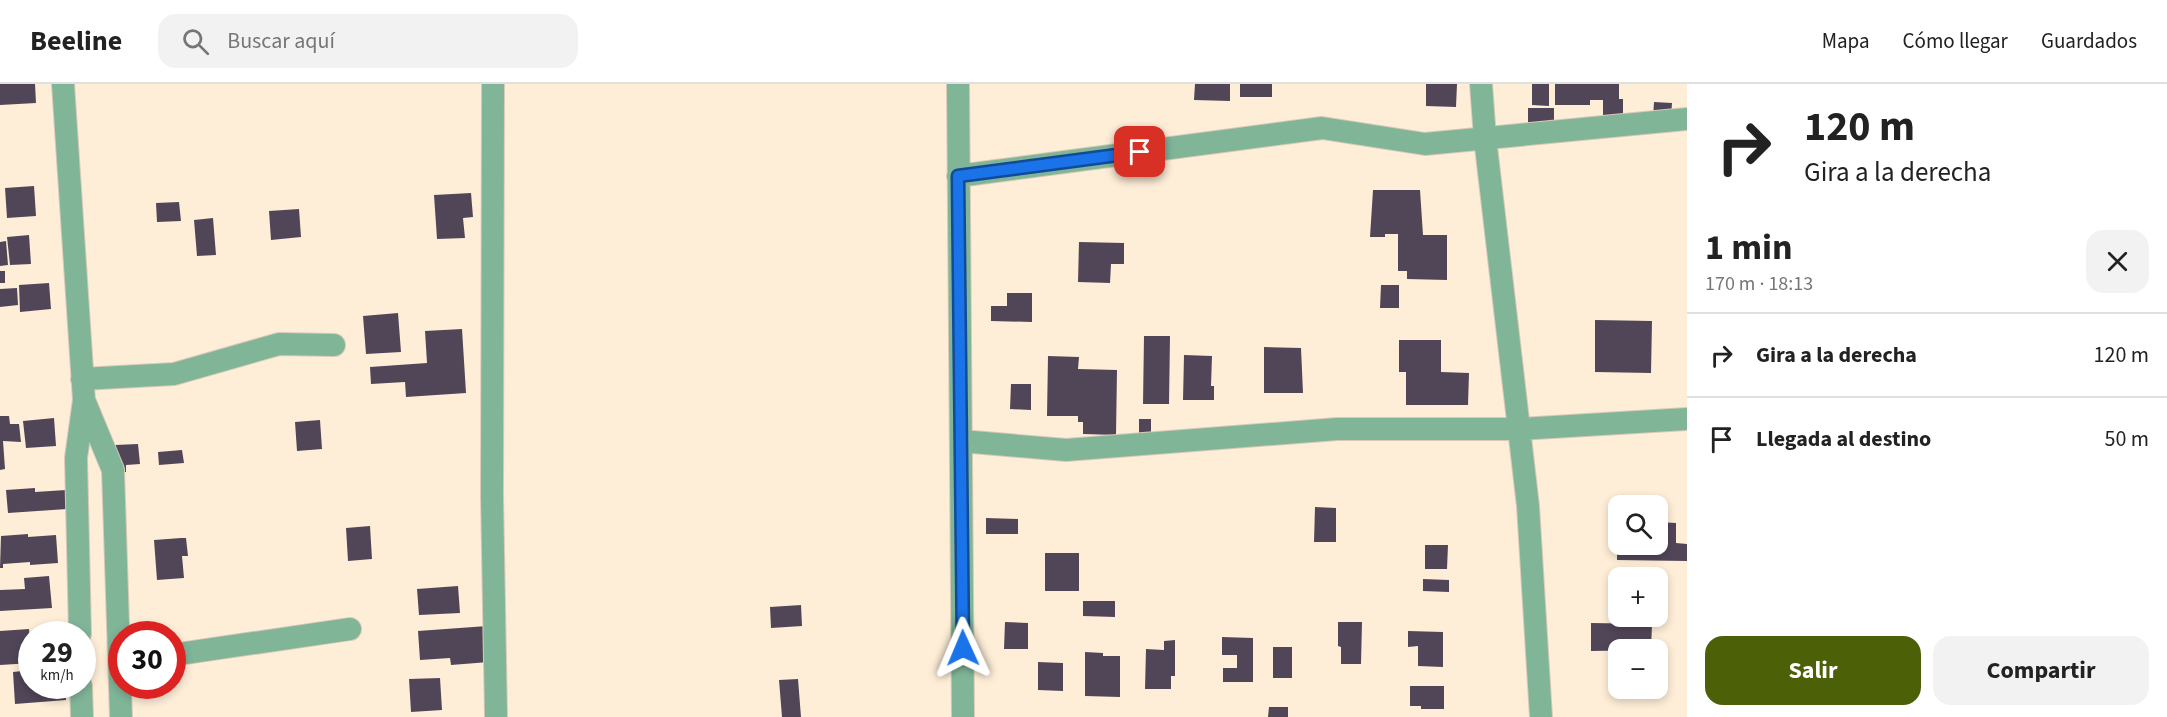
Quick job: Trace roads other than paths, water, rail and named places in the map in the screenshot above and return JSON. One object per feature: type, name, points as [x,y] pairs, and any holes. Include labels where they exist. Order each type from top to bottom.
[{"type":"street","points":[[493,84],[492,496],[496,717]]},
{"type":"street","points":[[958,84],[963,717]]},
{"type":"street","points":[[1482,84],[1485,138],[1528,506],[1541,717]]},
{"type":"street","points":[[69,85],[83,389],[76,458],[80,621]]},
{"type":"street","points":[[958,176],[1322,128],[1425,144],[1687,119]]},
{"type":"street","points":[[83,389],[174,374],[279,344],[334,345]]},
{"type":"street","points":[[83,389],[113,470],[119,621]]},
{"type":"street","points":[[961,441],[1066,450],[1337,429],[1519,429],[1687,419]]},
{"type":"street","points":[[186,653],[350,629]]},
{"type":"street","points":[[81,699],[82,717]]},
{"type":"street","points":[[121,699],[121,717]]}]
